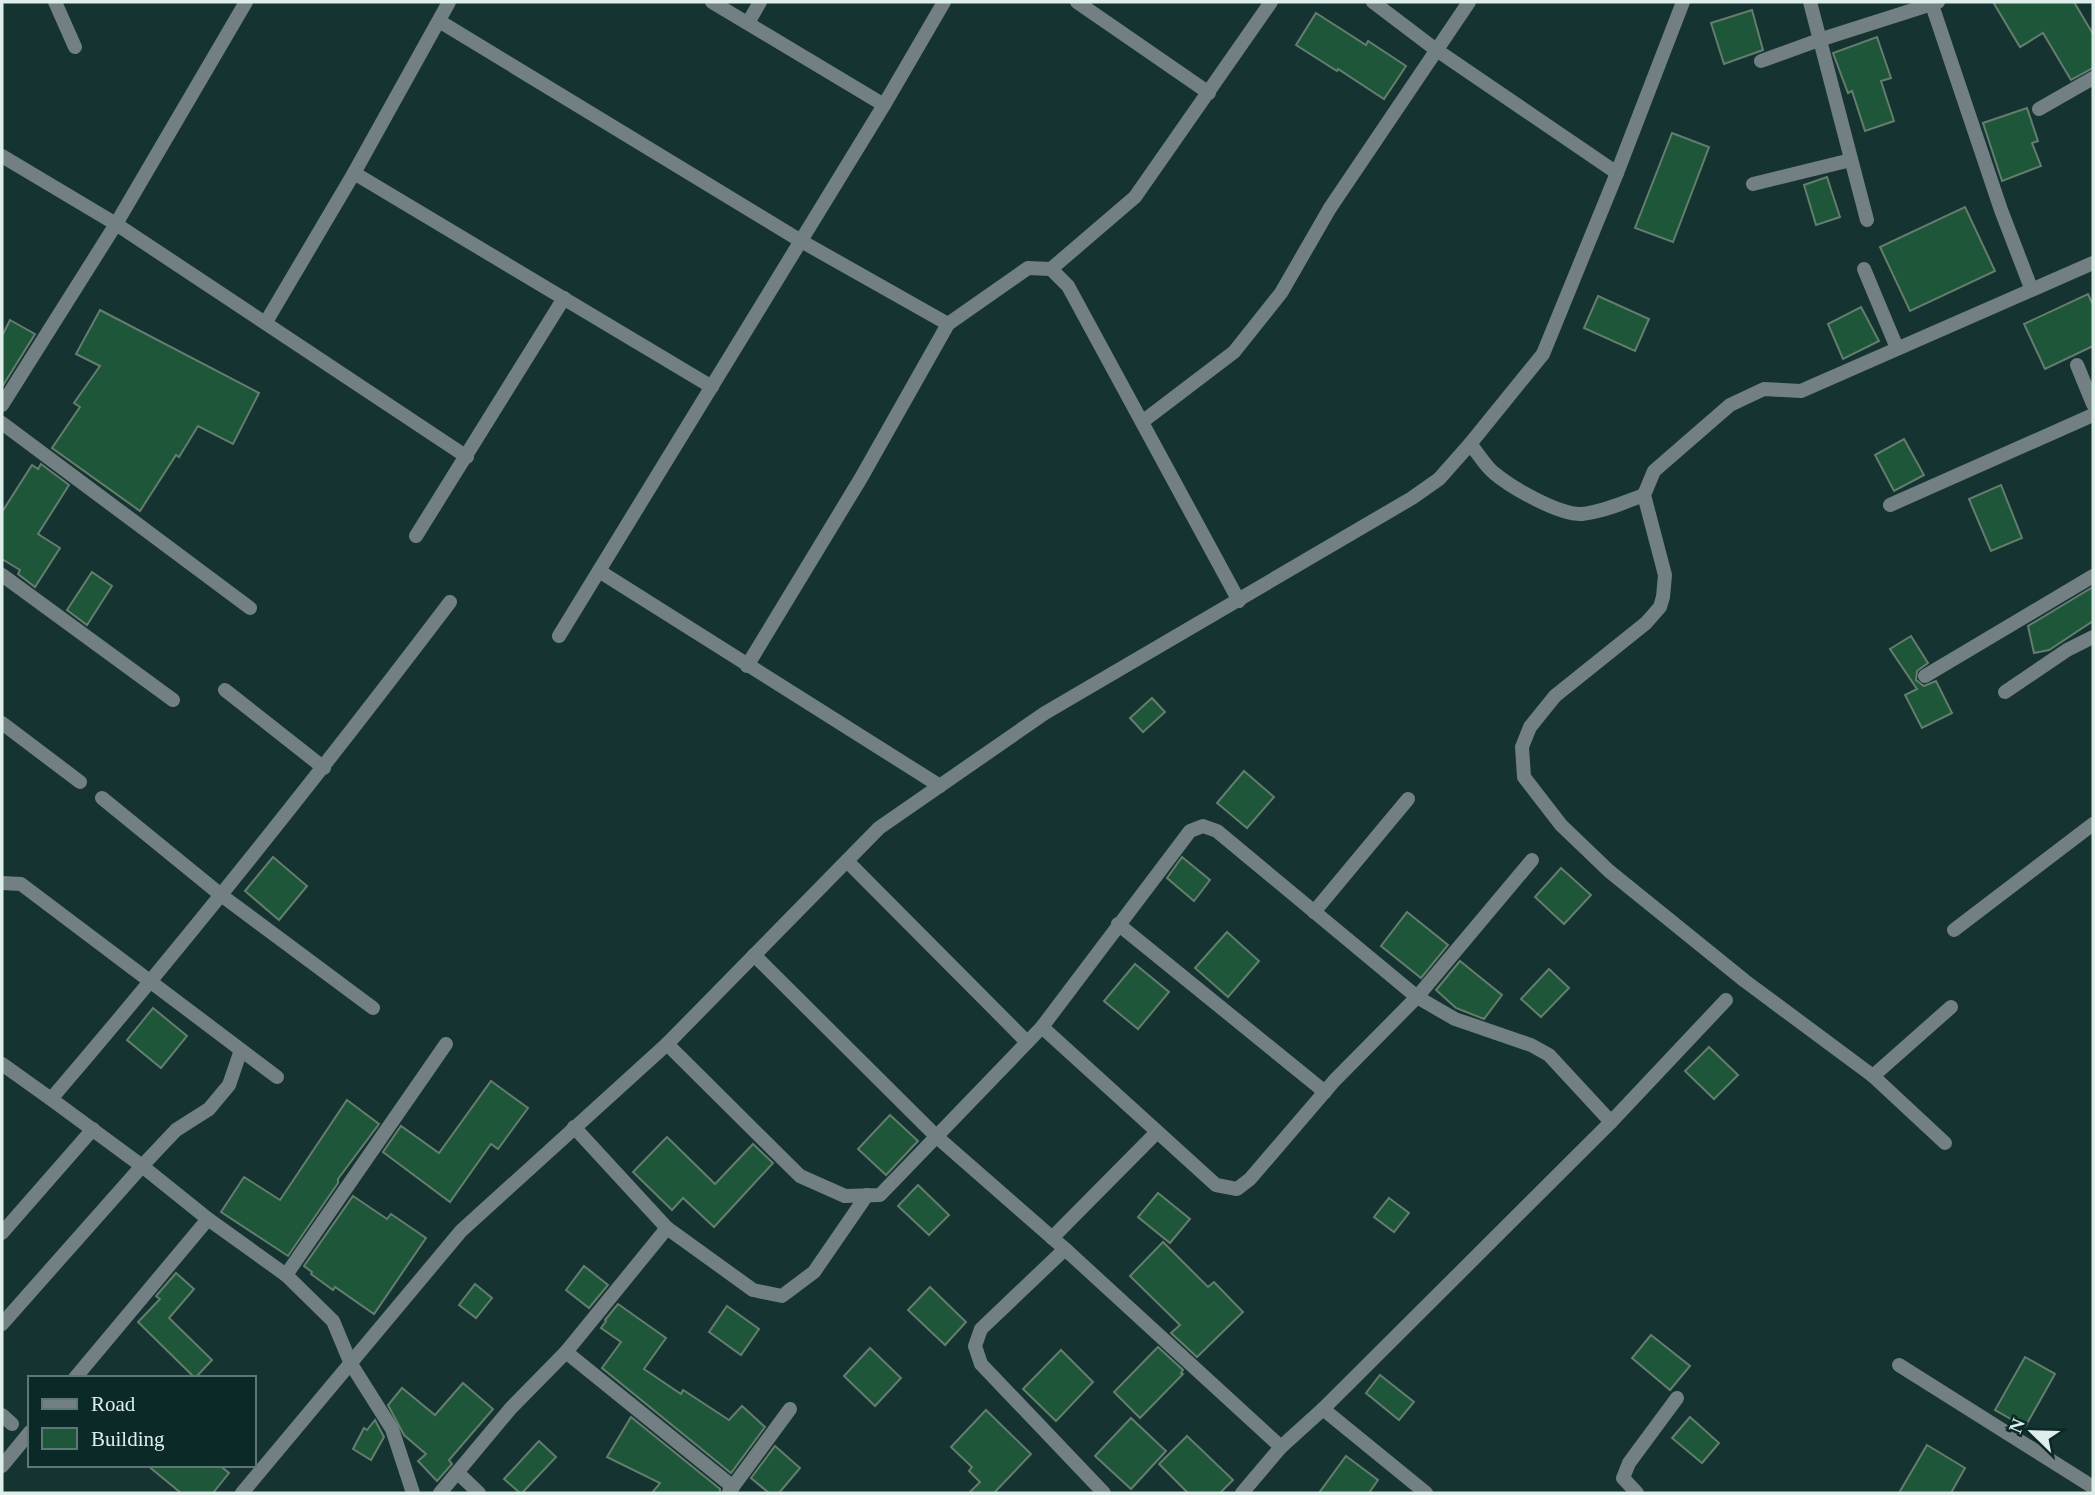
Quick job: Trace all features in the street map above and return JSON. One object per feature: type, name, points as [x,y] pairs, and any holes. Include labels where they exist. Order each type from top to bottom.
[{"type":"street","points":[[55,2],[75,47]]},
{"type":"street","points":[[2,405],[116,224],[246,2]]},
{"type":"street","points":[[266,322],[354,173],[449,2]]},
{"type":"street","points":[[712,2],[884,105]]},
{"type":"street","points":[[748,23],[760,2]]},
{"type":"street","points":[[559,636],[801,242],[944,2]]},
{"type":"street","points":[[1077,2],[1209,93]]},
{"type":"street","points":[[1051,269],[1135,197],[1271,2]]},
{"type":"street","points":[[1373,2],[1435,49],[1617,173]]},
{"type":"street","points":[[1142,422],[1234,352],[1281,293],[1330,208],[1469,2]]},
{"type":"street","points":[[242,1493],[460,1231],[667,1044],[879,828],[1045,713],[1239,601],[1412,498],[1439,479],[1543,354],[1683,2]]},
{"type":"street","points":[[1810,2],[1867,220]]},
{"type":"street","points":[[1760,61],[1934,3],[2001,211],[2031,289]]},
{"type":"street","points":[[439,21],[801,242],[948,324]]},
{"type":"street","points":[[2039,109],[2093,78]]},
{"type":"street","points":[[2,156],[116,224],[467,457]]},
{"type":"street","points":[[1753,184],[1851,160]]},
{"type":"street","points":[[354,173],[712,387]]},
{"type":"street","points":[[1945,1143],[1873,1076],[1745,981],[1609,871],[1561,825],[1524,777],[1522,747],[1530,727],[1555,696],[1646,623],[1660,607],[1665,575],[1644,495],[1654,471],[1730,405],[1764,389],[1801,391],[2093,262]]},
{"type":"street","points":[[747,666],[862,478],[948,324],[1028,268],[1051,269],[1068,286],[1239,601]]},
{"type":"street","points":[[1864,269],[1897,348]]},
{"type":"street","points":[[416,536],[564,298]]},
{"type":"street","points":[[2077,365],[2093,404]]},
{"type":"street","points":[[1890,505],[2093,415]]},
{"type":"street","points":[[2,423],[250,608]]},
{"type":"street","points":[[1470,444],[1492,472],[1521,491],[1563,510],[1580,514],[1644,495]]},
{"type":"street","points":[[600,570],[747,666],[940,786]]},
{"type":"street","points":[[2,575],[173,700]]},
{"type":"street","points":[[1925,676],[2093,576]]},
{"type":"street","points":[[51,1099],[152,981],[324,768],[450,603]]},
{"type":"street","points":[[2005,692],[2067,650],[2093,637]]},
{"type":"street","points":[[225,690],[324,768]]},
{"type":"street","points":[[2,723],[80,782]]},
{"type":"street","points":[[102,799],[221,895],[373,1008]]},
{"type":"street","points":[[1314,912],[1408,799]]},
{"type":"street","points":[[1954,930],[2093,824]]},
{"type":"street","points":[[667,1044],[800,1176],[845,1196],[880,1195],[1042,1027],[1191,831],[1203,826],[1217,831],[1417,997],[1455,1019],[1531,1045],[1549,1055],[1611,1122]]},
{"type":"street","points":[[1042,1027],[1216,1185],[1237,1189],[1250,1179],[1325,1091],[1417,997],[1532,860]]},
{"type":"street","points":[[847,861],[1027,1042]]},
{"type":"street","points":[[2,883],[21,884],[276,1077]]},
{"type":"street","points":[[1118,924],[1325,1091]]},
{"type":"street","points":[[754,955],[937,1137],[1065,1249],[1281,1447]]},
{"type":"street","points":[[1242,1493],[1281,1447],[1323,1409],[1611,1122],[1726,1000]]},
{"type":"street","points":[[1873,1076],[1951,1007]]},
{"type":"street","points":[[286,1275],[446,1044]]},
{"type":"street","points":[[2,1324],[176,1130],[209,1109],[229,1085],[241,1050]]},
{"type":"street","points":[[2,1064],[286,1275],[333,1321],[351,1364],[392,1429],[413,1493]]},
{"type":"street","points":[[574,1127],[667,1228],[753,1290],[782,1296],[814,1272],[867,1195]]},
{"type":"street","points":[[2,1233],[93,1129]]},
{"type":"street","points":[[1052,1238],[1157,1132]]},
{"type":"street","points":[[77,1376],[208,1219]]},
{"type":"street","points":[[440,1493],[511,1408],[566,1352],[667,1228]]},
{"type":"street","points":[[1065,1249],[981,1329],[975,1346],[981,1364],[1104,1493]]},
{"type":"street","points":[[566,1352],[731,1490],[790,1409]]},
{"type":"street","points":[[1899,1365],[2093,1487]]},
{"type":"street","points":[[1637,1493],[1623,1478],[1629,1463],[1677,1398]]},
{"type":"street","points":[[1323,1409],[1426,1493]]},
{"type":"street","points":[[2,1466],[28,1434]]},
{"type":"street","points":[[458,1473],[479,1493]]},
{"type":"building","points":[[1993,2],[2074,2],[2093,34],[2093,68],[2071,80],[2043,33],[2020,47]]},
{"type":"building","points":[[1752,10],[1763,50],[1724,64],[1711,23]]},
{"type":"building","points":[[1316,13],[1366,45],[1368,41],[1406,66],[1384,99],[1296,45]]},
{"type":"building","points":[[1877,37],[1891,78],[1881,81],[1894,121],[1865,131],[1852,91],[1848,93],[1833,53]]},
{"type":"building","points":[[2027,108],[2038,141],[2032,143],[2041,166],[2002,181],[1983,123]]},
{"type":"building","points":[[1672,133],[1709,147],[1673,242],[1635,228]]},
{"type":"building","points":[[1827,177],[1840,217],[1816,225],[1804,185]]},
{"type":"building","points":[[1965,207],[1995,271],[1910,311],[1880,247]]},
{"type":"building","points":[[2088,294],[2093,305],[2093,346],[2045,369],[2024,324]]},
{"type":"building","points":[[1598,296],[1649,319],[1635,351],[1584,328]]},
{"type":"building","points":[[1861,307],[1879,341],[1843,359],[1828,324]]},
{"type":"building","points":[[100,310],[259,393],[233,444],[198,426],[140,511],[52,448],[80,407],[74,403],[100,366],[76,354]]},
{"type":"building","points":[[10,320],[35,334],[2,387],[2,336]]},
{"type":"building","points":[[1904,439],[1924,475],[1894,491],[1875,455]]},
{"type":"building","points":[[41,464],[69,485],[38,534],[60,548],[35,587],[18,574],[20,570],[2,559],[2,512],[32,465],[38,469]]},
{"type":"building","points":[[2001,485],[2022,538],[1991,551],[1969,499]]},
{"type":"building","points":[[92,572],[112,586],[87,625],[67,610]]},
{"type":"building","points":[[2093,587],[2093,621],[2049,650],[2034,653],[2028,626]]},
{"type":"building","points":[[1911,636],[1928,663],[1917,671],[1916,680],[1924,686],[1936,681],[1952,713],[1922,728],[1905,695],[1917,689],[1890,649]]},
{"type":"building","points":[[1152,698],[1165,712],[1143,732],[1130,718]]},
{"type":"building","points":[[1244,771],[1274,797],[1247,828],[1217,803]]},
{"type":"building","points":[[273,857],[307,886],[279,920],[245,891]]},
{"type":"building","points":[[1182,857],[1210,880],[1194,901],[1167,878]]},
{"type":"building","points":[[1561,868],[1591,895],[1564,924],[1535,897]]},
{"type":"building","points":[[1407,912],[1448,945],[1421,978],[1381,946]]},
{"type":"building","points":[[1227,932],[1259,961],[1228,997],[1195,968]]},
{"type":"building","points":[[1460,961],[1502,995],[1484,1019],[1456,1008],[1436,990]]},
{"type":"building","points":[[1135,964],[1169,992],[1138,1029],[1104,1001]]},
{"type":"building","points":[[1549,969],[1569,988],[1541,1017],[1521,999]]},
{"type":"building","points":[[153,1008],[187,1036],[161,1068],[127,1040]]},
{"type":"building","points":[[1709,1047],[1738,1075],[1714,1099],[1685,1071]]},
{"type":"building","points":[[491,1081],[528,1108],[498,1149],[491,1144],[450,1202],[383,1152],[401,1126],[439,1153]]},
{"type":"building","points":[[347,1100],[379,1124],[338,1179],[338,1183],[288,1256],[221,1212],[244,1177],[280,1200]]},
{"type":"building","points":[[890,1115],[918,1141],[886,1175],[858,1149]]},
{"type":"building","points":[[667,1137],[715,1184],[753,1144],[773,1163],[714,1227],[683,1198],[672,1210],[633,1172]]},
{"type":"building","points":[[918,1185],[949,1215],[929,1235],[898,1206]]},
{"type":"building","points":[[1158,1193],[1190,1219],[1170,1243],[1138,1217]]},
{"type":"building","points":[[353,1196],[387,1219],[391,1214],[426,1238],[374,1314],[335,1287],[333,1290],[304,1266]]},
{"type":"building","points":[[1389,1198],[1409,1213],[1394,1232],[1374,1217]]},
{"type":"building","points":[[1163,1242],[1208,1287],[1214,1282],[1243,1312],[1197,1357],[1171,1333],[1180,1325],[1130,1276]]},
{"type":"building","points":[[584,1266],[608,1285],[589,1308],[566,1290]]},
{"type":"building","points":[[176,1273],[194,1289],[169,1318],[212,1360],[197,1376],[193,1376],[138,1322],[160,1299],[156,1296]]},
{"type":"building","points":[[475,1284],[492,1298],[476,1318],[459,1305]]},
{"type":"building","points":[[930,1287],[966,1322],[945,1345],[908,1310]]},
{"type":"building","points":[[618,1304],[666,1338],[644,1369],[681,1394],[683,1390],[729,1420],[742,1406],[765,1427],[731,1473],[602,1368],[621,1342],[601,1328]]},
{"type":"building","points":[[727,1306],[759,1329],[741,1355],[709,1332]]},
{"type":"building","points":[[1651,1335],[1690,1366],[1670,1390],[1632,1358]]},
{"type":"building","points":[[1158,1347],[1183,1370],[1183,1374],[1140,1418],[1114,1392]]},
{"type":"building","points":[[870,1348],[901,1378],[875,1406],[844,1376]]},
{"type":"building","points":[[1061,1350],[1093,1382],[1056,1421],[1023,1389]]},
{"type":"building","points":[[2025,1357],[2055,1374],[2025,1427],[1995,1410]]},
{"type":"building","points":[[1380,1375],[1414,1402],[1399,1420],[1366,1393]]},
{"type":"building","points":[[463,1383],[493,1409],[449,1460],[452,1464],[437,1481],[418,1461],[426,1454],[404,1435],[388,1405],[402,1388],[435,1415]]},
{"type":"building","points":[[986,1410],[1031,1454],[994,1493],[969,1493],[980,1482],[969,1471],[972,1467],[951,1447]]},
{"type":"building","points":[[631,1417],[720,1489],[720,1493],[652,1493],[660,1483],[607,1457]]},
{"type":"building","points":[[1690,1417],[1719,1443],[1702,1463],[1672,1438]]},
{"type":"building","points":[[1131,1418],[1166,1451],[1131,1489],[1095,1456]]},
{"type":"building","points":[[375,1420],[384,1437],[371,1460],[353,1449],[364,1428],[367,1430]]},
{"type":"building","points":[[1187,1436],[1233,1480],[1220,1493],[1188,1493],[1159,1464]]},
{"type":"building","points":[[539,1441],[556,1457],[520,1493],[504,1479]]},
{"type":"building","points":[[1927,1445],[1965,1468],[1951,1493],[1899,1493]]},
{"type":"building","points":[[775,1446],[800,1468],[779,1493],[769,1493],[751,1478]]},
{"type":"building","points":[[1346,1456],[1378,1480],[1369,1493],[1319,1493]]},
{"type":"building","points":[[149,1467],[222,1467],[229,1473],[213,1493],[181,1493]]}]
